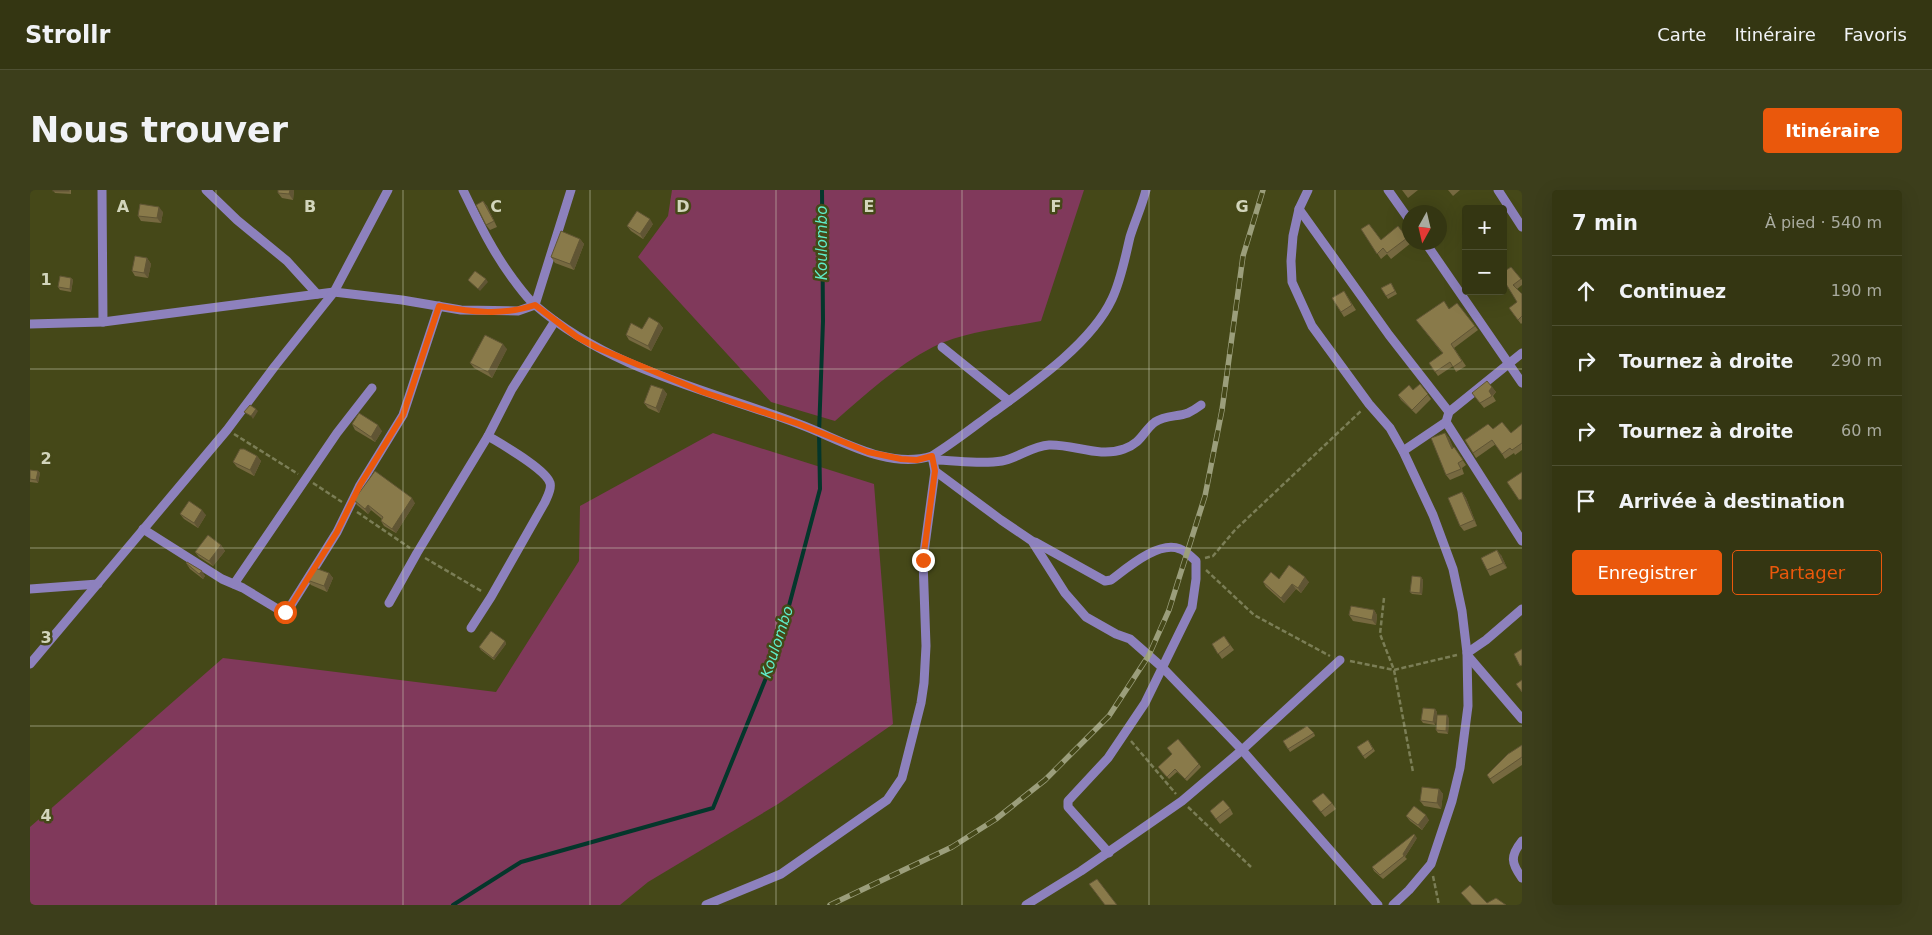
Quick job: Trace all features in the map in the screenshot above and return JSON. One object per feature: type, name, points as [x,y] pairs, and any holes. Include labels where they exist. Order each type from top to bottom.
[{"type":"street","points":[[102,190],[103,322]]},
{"type":"street","points":[[206,190],[237,220],[287,261],[317,294]]},
{"type":"street","points":[[30,664],[227,430],[334,292],[388,190]]},
{"type":"street","points":[[463,190],[494,253],[528,299],[555,322],[577,337],[626,361],[703,392],[799,424],[852,446],[901,459],[933,458],[981,462],[1016,458],[1038,447],[1050,445],[1092,452],[1124,450],[1143,438],[1153,424],[1160,419],[1187,413],[1201,405]]},
{"type":"street","points":[[535,305],[571,190]]},
{"type":"street","points":[[933,458],[1062,359],[1081,341],[1104,314],[1120,280],[1131,234],[1146,190]]},
{"type":"street","points":[[1308,190],[1299,209],[1294,236],[1291,262],[1292,282],[1312,326],[1369,404],[1390,428],[1403,451],[1433,515],[1453,569],[1468,654],[1468,706],[1460,768],[1452,802],[1431,864],[1409,890],[1392,905]]},
{"type":"street","points":[[1388,190],[1402,210]]},
{"type":"street","points":[[1498,190],[1522,227]]},
{"type":"street","points":[[1299,209],[1389,335],[1449,412]]},
{"type":"street","points":[[1430,250],[1522,383]]},
{"type":"street","points":[[30,324],[103,322],[334,292],[402,300],[461,310],[518,311],[535,305]]},
{"type":"street","points":[[143,529],[222,580],[234,584],[281,611],[286,611],[337,532],[349,506],[403,415],[439,306]]},
{"type":"street","points":[[389,603],[488,436],[512,389],[555,322]]},
{"type":"street","points":[[942,347],[1008,401]]},
{"type":"street","points":[[1403,451],[1446,422],[1449,412],[1522,352]]},
{"type":"street","points":[[234,584],[337,433],[372,388]]},
{"type":"street","points":[[1446,422],[1522,541]]},
{"type":"street","points":[[471,628],[491,598],[545,502],[551,486],[550,482],[538,469],[488,436]]},
{"type":"street","points":[[706,905],[781,874],[887,800],[902,778],[921,703],[924,683],[926,646],[923,560],[935,471],[933,458]]},
{"type":"street","points":[[935,471],[1032,541],[1105,581],[1111,580],[1155,550],[1180,549],[1196,561],[1196,587],[1192,607],[1145,703],[1108,758],[1068,801],[1068,807],[1109,853]]},
{"type":"street","points":[[1032,541],[1065,593],[1086,617],[1116,634],[1130,639],[1163,668],[1242,750],[1378,905]]},
{"type":"street","points":[[30,589],[98,584]]},
{"type":"street","points":[[1468,654],[1522,609]]},
{"type":"street","points":[[1468,654],[1522,719]]},
{"type":"street","points":[[1026,905],[1109,853],[1182,801],[1242,750],[1340,660]]},
{"type":"street","points":[[1522,841],[1513,856],[1514,866],[1522,878]]},
{"type":"path","points":[[1196,561],[1213,556],[1236,530],[1369,404]]},
{"type":"path","points":[[227,430],[306,478],[417,553],[491,598]]},
{"type":"path","points":[[1196,561],[1254,615],[1321,652],[1340,660],[1394,670],[1468,654]]},
{"type":"path","points":[[1384,598],[1380,634],[1394,670],[1412,772]]},
{"type":"path","points":[[1431,864],[1439,905]]},
{"type":"shaded area","points":[[672,190],[1084,190],[1041,321],[959,337],[933,347],[894,372],[835,421],[771,402],[638,257],[668,216]]},
{"type":"shaded area","points":[[713,433],[874,484],[893,724],[778,804],[648,882],[620,905],[30,905],[30,827],[223,658],[496,692],[579,561],[580,506]]},
{"type":"building","points":[[69,190],[69,191],[53,191]]},
{"type":"building","points":[[278,190],[290,190],[289,194],[278,193]]},
{"type":"building","points":[[483,201],[494,221],[486,225],[476,205]]},
{"type":"building","points":[[140,204],[159,207],[157,218],[138,216]]},
{"type":"building","points":[[637,211],[650,219],[640,234],[627,226]]},
{"type":"building","points":[[1369,224],[1381,240],[1398,226],[1402,231],[1402,242],[1387,253],[1383,248],[1377,254],[1361,229]]},
{"type":"building","points":[[561,231],[580,239],[570,264],[551,257]]},
{"type":"building","points":[[135,256],[147,258],[144,273],[132,271]]},
{"type":"building","points":[[1511,267],[1521,279],[1513,285],[1522,294],[1522,316],[1518,320],[1509,308],[1517,302],[1507,286],[1507,270]]},
{"type":"building","points":[[475,271],[486,279],[478,289],[468,280]]},
{"type":"building","points":[[60,276],[71,278],[70,289],[58,287]]},
{"type":"building","points":[[1391,283],[1395,291],[1386,296],[1381,288]]},
{"type":"building","points":[[1344,291],[1352,305],[1341,312],[1332,298]]},
{"type":"building","points":[[1444,301],[1449,309],[1457,303],[1475,326],[1451,344],[1462,361],[1453,367],[1450,362],[1435,372],[1429,363],[1443,353],[1416,320]]},
{"type":"building","points":[[649,317],[659,323],[648,346],[626,335],[631,323],[642,329]]},
{"type":"building","points":[[485,335],[503,344],[488,372],[470,363]]},
{"type":"building","points":[[1487,381],[1492,387],[1489,391],[1492,396],[1480,403],[1472,393]]},
{"type":"building","points":[[1420,384],[1428,394],[1412,410],[1398,395],[1409,385],[1413,390]]},
{"type":"building","points":[[651,385],[663,389],[656,408],[644,403]]},
{"type":"building","points":[[250,405],[256,409],[251,416],[244,412]]},
{"type":"building","points":[[359,413],[378,425],[371,437],[352,424]]},
{"type":"building","points":[[1502,422],[1511,433],[1522,424],[1522,443],[1502,454],[1492,440],[1473,453],[1465,440],[1488,424],[1493,429]]},
{"type":"building","points":[[1445,433],[1452,449],[1454,447],[1463,460],[1458,463],[1461,469],[1446,475],[1431,438]]},
{"type":"building","points":[[240,449],[244,449],[257,456],[250,470],[233,462]]},
{"type":"building","points":[[30,470],[38,471],[36,480],[30,479]]},
{"type":"building","points":[[375,471],[412,498],[392,529],[381,521],[383,517],[368,505],[365,509],[354,500]]},
{"type":"building","points":[[1522,472],[1522,499],[1519,500],[1507,482]]},
{"type":"building","points":[[1462,492],[1474,520],[1460,526],[1448,498]]},
{"type":"building","points":[[189,501],[202,510],[194,523],[180,514]]},
{"type":"building","points":[[208,535],[221,545],[209,561],[195,552]]},
{"type":"building","points":[[1497,550],[1503,563],[1487,570],[1481,558]]},
{"type":"building","points":[[187,562],[202,571],[199,574]]},
{"type":"building","points":[[1289,565],[1305,577],[1298,588],[1292,584],[1281,598],[1263,582],[1271,572],[1279,579]]},
{"type":"building","points":[[315,568],[329,573],[324,586],[307,580]]},
{"type":"building","points":[[1412,576],[1421,577],[1420,593],[1410,592]]},
{"type":"building","points":[[1351,606],[1374,610],[1372,620],[1349,615]]},
{"type":"building","points":[[491,631],[505,641],[493,658],[479,647]]},
{"type":"building","points":[[1224,636],[1230,645],[1218,654],[1212,644]]},
{"type":"building","points":[[1522,649],[1522,665],[1520,666],[1514,654]]},
{"type":"building","points":[[1522,680],[1522,692],[1516,684]]},
{"type":"building","points":[[1423,708],[1435,709],[1433,722],[1421,720]]},
{"type":"building","points":[[1437,715],[1447,715],[1446,731],[1436,730]]},
{"type":"building","points":[[1307,726],[1314,733],[1288,749],[1283,741]]},
{"type":"building","points":[[1178,739],[1199,764],[1185,779],[1175,769],[1167,777],[1158,767],[1172,754],[1167,748]]},
{"type":"building","points":[[1368,740],[1373,749],[1363,756],[1357,747]]},
{"type":"building","points":[[1522,745],[1522,757],[1490,779],[1487,775],[1508,754]]},
{"type":"building","points":[[1422,787],[1439,789],[1437,803],[1420,801]]},
{"type":"building","points":[[1323,793],[1332,803],[1321,812],[1312,801]]},
{"type":"building","points":[[1223,800],[1230,808],[1216,819],[1210,811]]},
{"type":"building","points":[[1414,806],[1426,815],[1418,825],[1406,816]]},
{"type":"building","points":[[1414,834],[1403,854],[1404,856],[1380,875],[1372,867]]},
{"type":"building","points":[[1097,879],[1117,905],[1105,905],[1089,884]]},
{"type":"building","points":[[1470,885],[1487,903],[1496,898],[1506,905],[1472,905],[1461,893]]},
{"type":"waterway","name":"Koulombo","points":[[453,905],[521,862],[713,808],[777,651],[820,489],[819,433],[823,321],[822,190]]},
{"type":"railway","points":[[830,905],[952,847],[996,819],[1045,780],[1109,716],[1149,655],[1169,610],[1205,496],[1222,410],[1243,256],[1263,190]]},
{"type":"route","points":[[285,612],[337,532],[360,485],[392,436],[403,415],[439,306],[461,310],[498,312],[518,311],[535,305],[555,322],[598,348],[703,392],[799,424],[868,452],[901,459],[917,460],[932,456],[935,471],[923,560]]}]
